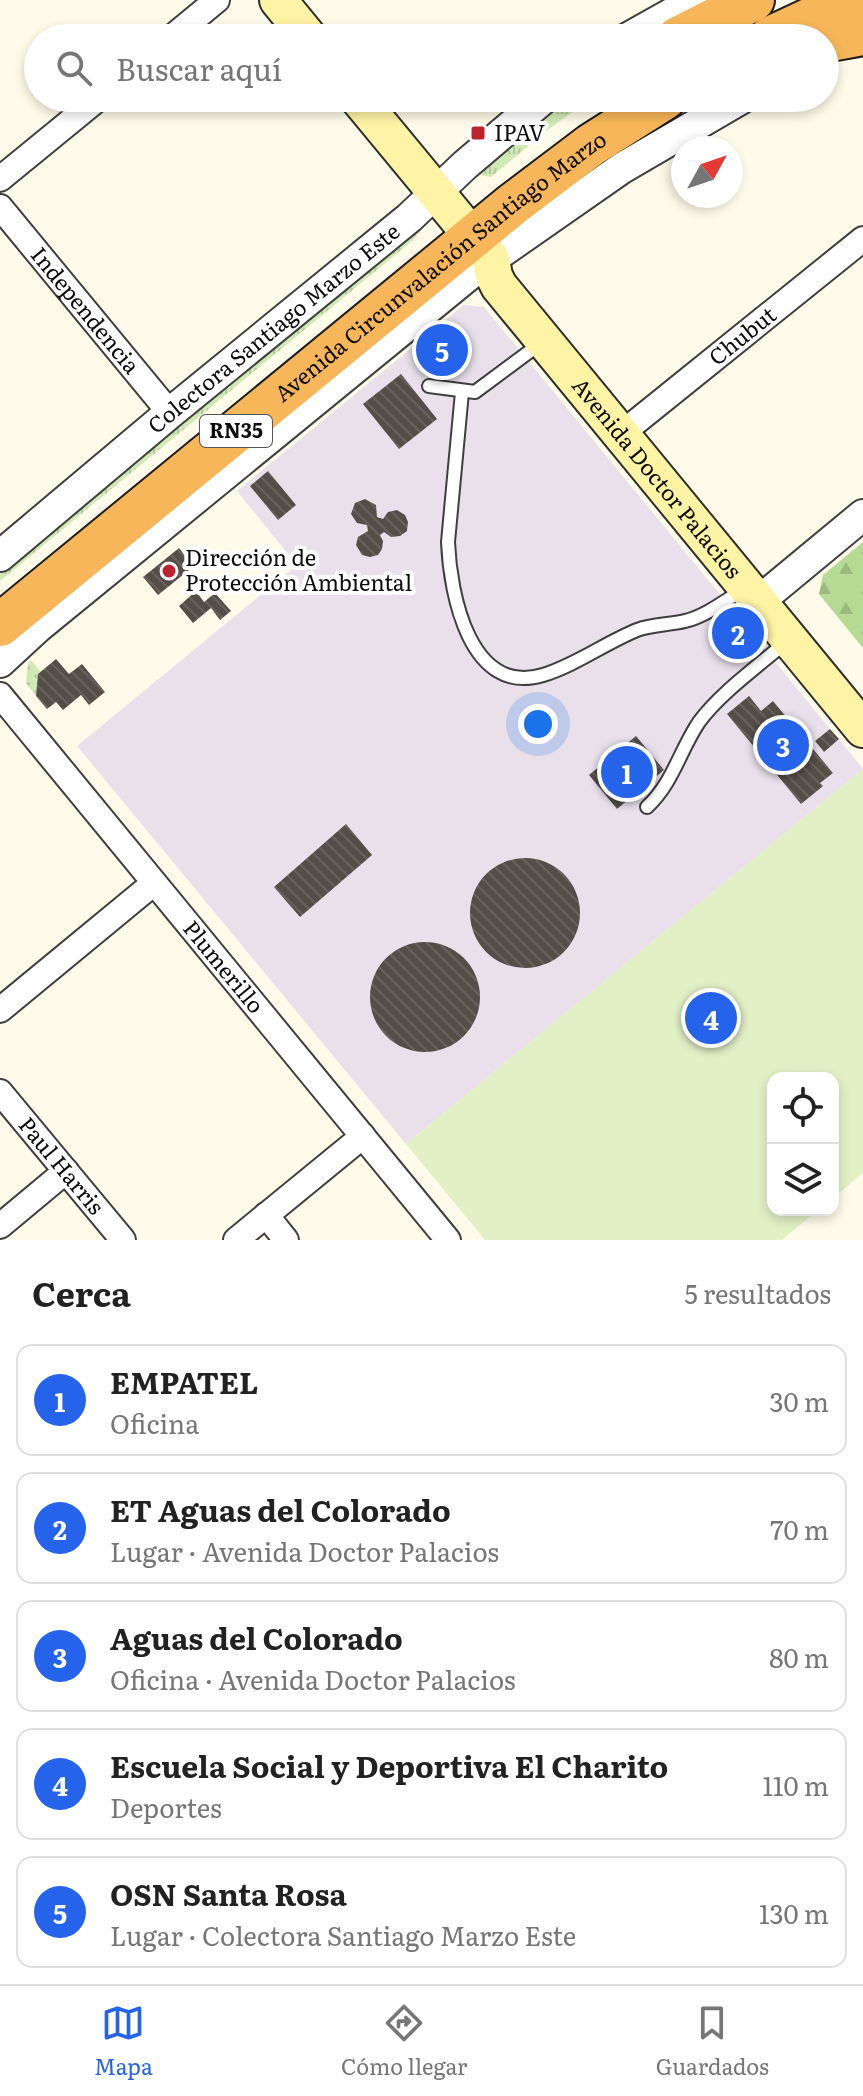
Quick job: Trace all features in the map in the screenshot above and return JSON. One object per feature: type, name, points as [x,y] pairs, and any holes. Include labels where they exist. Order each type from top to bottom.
[{"type":"highway","points":[[706,24],[753,0]]},
{"type":"highway","points":[[742,24],[787,0]]},
{"type":"highway","points":[[800,24],[851,0]]},
{"type":"highway","points":[[839,40],[863,37]]},
{"type":"highway","name":"Avenida Circunvalación Santiago Marzo","points":[[0,625],[464,227],[549,145],[596,112]]},
{"type":"highway","name":"Avenida Circunvalación Santiago Marzo","points":[[0,594],[464,227],[535,187],[591,145],[643,112]]},
{"type":"highway","points":[[535,187],[669,112]]},
{"type":"main road","points":[[278,0],[298,24]]},
{"type":"main road","points":[[370,112],[464,227]]},
{"type":"main road","name":"Avenida Doctor Palacios","points":[[464,227],[497,283],[544,341],[630,427]]},
{"type":"main road","name":"Avenida Doctor Palacios","points":[[464,227],[518,271],[630,427],[761,592],[863,691]]},
{"type":"main road","name":"Avenida Doctor Palacios","points":[[761,592],[789,639],[863,729]]},
{"type":"street","points":[[188,24],[217,0]]},
{"type":"street","points":[[653,24],[696,0]]},
{"type":"street","points":[[839,50],[863,37]]},
{"type":"street","points":[[0,179],[82,112]]},
{"type":"street","name":"Colectora Santiago Marzo Este","points":[[464,227],[465,165],[527,112]]},
{"type":"street","name":"Colectora Santiago Marzo Este","points":[[0,662],[464,227],[622,168],[718,112]]},
{"type":"street","name":"Independencia","points":[[0,207],[170,413]]},
{"type":"street","name":"Colectora Santiago Marzo Este","points":[[0,556],[409,218],[464,227]]},
{"type":"street","name":"Chubut","points":[[630,427],[863,239]]},
{"type":"street","points":[[761,592],[863,515]]},
{"type":"street","name":"Plumerillo","points":[[0,695],[448,1240]]},
{"type":"street","points":[[0,1010],[154,883]]},
{"type":"street","name":"Paul Harris","points":[[0,1092],[123,1240]]},
{"type":"street","points":[[236,1240],[363,1136]]},
{"type":"street","points":[[0,1226],[66,1171]]},
{"type":"street","points":[[266,1215],[286,1240]]},
{"type":"lane","points":[[429,386],[462,392],[479,390],[544,341]]},
{"type":"lane","points":[[462,392],[449,531],[450,565],[469,639],[479,655],[492,667],[518,677],[544,675],[636,630],[698,616],[761,592]]},
{"type":"lane","points":[[647,807],[665,787],[701,719],[789,639]]},
{"type":"shaded area","points":[[464,305],[484,307],[741,620],[726,633],[735,645],[751,632],[830,729],[815,741],[823,751],[839,739],[863,769],[406,1144],[77,746],[297,565],[237,491]]},
{"type":"green space","points":[[542,112],[572,112],[491,177],[480,175],[477,170],[480,162]]},
{"type":"green space","points":[[414,231],[417,236],[412,241],[0,581],[0,572],[251,358]]},
{"type":"green space","points":[[863,542],[863,648],[819,594],[823,575]]},
{"type":"green space","points":[[31,660],[41,672],[38,674],[36,696],[26,683]]},
{"type":"green space","points":[[863,769],[863,1173],[839,1193],[839,1072],[767,1072],[767,1216],[811,1216],[782,1240],[485,1240],[406,1144]]},
{"type":"building","points":[[440,324],[468,357],[444,377],[416,344]]},
{"type":"building","points":[[401,374],[437,419],[399,449],[363,404]]},
{"type":"building","points":[[268,471],[296,505],[278,520],[250,486]]},
{"type":"building","points":[[365,499],[376,505],[377,517],[383,519],[388,512],[397,510],[405,515],[408,522],[407,531],[400,536],[391,537],[384,532],[380,535],[382,549],[378,555],[370,557],[362,555],[356,545],[358,537],[368,531],[367,525],[357,523],[351,514],[355,503]]},
{"type":"building","name":"Dirección de Protección Ambiental","points":[[179,548],[194,566],[158,595],[143,577]]},
{"type":"building","points":[[196,591],[204,602],[215,593],[231,611],[220,620],[211,608],[193,623],[179,606]]},
{"type":"building","points":[[741,620],[751,632],[735,645],[725,633]]},
{"type":"building","points":[[56,659],[69,674],[82,664],[105,692],[89,705],[81,695],[63,710],[56,702],[47,709],[36,696],[38,674]]},
{"type":"building","points":[[749,696],[761,711],[773,701],[833,773],[801,804],[727,714]]},
{"type":"building","points":[[830,729],[839,739],[824,752],[815,741]]},
{"type":"building","points":[[636,736],[664,770],[617,809],[589,775]]},
{"type":"building","points":[[346,824],[372,855],[300,917],[274,887]]},
{"type":"building","points":[[525,858],[546,862],[564,874],[576,892],[580,913],[576,934],[564,952],[546,964],[525,968],[504,964],[486,952],[474,934],[470,913],[474,892],[486,874],[504,862]]},
{"type":"building","points":[[425,942],[446,946],[464,958],[476,976],[480,997],[476,1018],[464,1036],[446,1048],[425,1052],[404,1048],[386,1036],[374,1018],[370,997],[374,976],[386,958],[404,946]]},
{"type":"place","name":"IPAV","points":[[478,133]]},
{"type":"place","name":"OSN Santa Rosa","points":[[442,350]]},
{"type":"place","name":"Dirección de Protección Ambiental","points":[[169,571]]},
{"type":"place","name":"ET Aguas del Colorado","points":[[738,633]]},
{"type":"place","name":"Aguas del Colorado","points":[[783,745]]},
{"type":"place","name":"EMPATEL","points":[[627,772]]},
{"type":"place","name":"Escuela Social y Deportiva El Charito","points":[[711,1018]]}]
